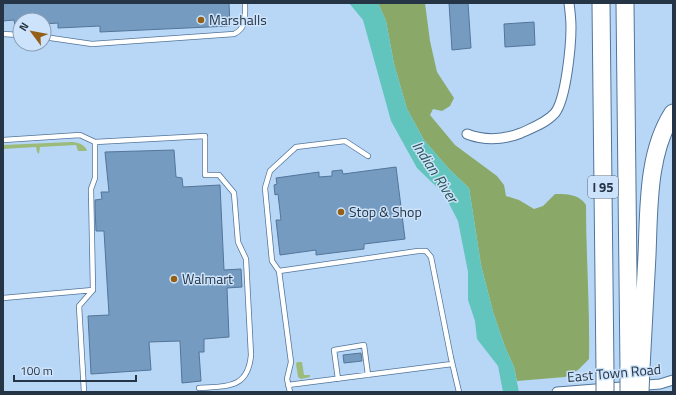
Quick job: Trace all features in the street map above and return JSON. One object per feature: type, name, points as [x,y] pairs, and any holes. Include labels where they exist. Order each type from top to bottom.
[{"type":"highway","name":"I 95","points":[[601,3],[605,392]]},
{"type":"highway","name":"I 95","points":[[625,3],[635,368],[630,392]]},
{"type":"highway","points":[[640,392],[635,368],[654,164],[663,131],[673,113]]},
{"type":"street","points":[[467,134],[477,138],[501,138],[532,128],[554,114],[562,100],[564,92],[570,42],[571,18],[569,3]]},
{"type":"street","name":"East Town Road","points":[[557,392],[660,384],[673,380]]},
{"type":"lane","points":[[52,38],[92,44],[234,34],[240,32],[244,26],[245,3]]},
{"type":"lane","points":[[3,140],[80,135],[95,142],[205,136],[205,175],[219,175],[234,193],[238,242],[246,259],[251,355],[250,363],[244,377],[238,382],[228,386],[199,388]]},
{"type":"lane","points":[[290,392],[288,379],[291,362],[278,271],[272,261],[265,188],[270,171],[296,147],[345,141],[368,156]]},
{"type":"lane","points":[[84,392],[79,306],[93,290],[91,189],[96,178],[95,142]]},
{"type":"lane","points":[[278,271],[418,250],[426,252],[431,258],[459,392]]},
{"type":"lane","points":[[3,298],[93,290]]},
{"type":"lane","points":[[338,379],[334,350],[364,345],[368,375]]},
{"type":"lane","points":[[288,385],[452,364]]},
{"type":"shaded area","points":[[378,3],[425,3],[430,41],[437,72],[454,98],[450,106],[442,111],[433,109],[430,115],[455,145],[497,176],[504,185],[506,196],[519,200],[534,209],[543,206],[555,194],[576,197],[583,201],[586,205],[589,359],[578,370],[565,377],[517,381],[514,367],[505,347],[493,312],[481,265],[469,188],[449,169],[424,140],[407,109],[394,64],[386,21]]},
{"type":"shaded area","points":[[76,142],[84,146],[87,150],[78,151],[76,145],[40,147],[39,154],[36,147],[3,149],[3,145]]},
{"type":"shaded area","points":[[297,362],[302,362],[304,375],[310,375],[310,377],[301,379],[298,377]]},
{"type":"water","name":"Indian River","points":[[349,3],[378,3],[386,21],[394,64],[407,109],[424,140],[449,169],[469,188],[481,265],[493,312],[505,347],[514,367],[519,392],[503,392],[498,366],[477,339],[475,321],[468,300],[468,272],[458,221],[444,194],[417,168],[391,121],[363,20]]},
{"type":"building","points":[[3,3],[229,3],[230,26],[100,32],[100,26],[58,28],[58,23],[52,23],[52,12],[12,12],[12,20],[3,21]]},
{"type":"building","points":[[449,3],[468,3],[471,48],[452,50]]},
{"type":"building","points":[[534,22],[535,45],[505,47],[504,24]]},
{"type":"building","name":"Walmart","points":[[174,150],[176,177],[182,178],[183,187],[220,185],[224,270],[241,269],[242,287],[227,288],[229,337],[204,339],[204,352],[199,352],[201,381],[182,383],[180,341],[149,342],[151,370],[91,374],[88,316],[109,315],[104,231],[96,231],[95,206],[95,200],[102,199],[101,192],[109,192],[105,152]]},
{"type":"building","name":"Stop & Shop","points":[[396,167],[405,239],[364,244],[364,249],[316,255],[316,250],[280,255],[276,220],[281,220],[278,194],[275,195],[274,185],[277,184],[276,178],[319,172],[319,177],[332,176],[332,171],[342,170],[343,174]]},
{"type":"building","points":[[361,353],[362,361],[344,363],[343,355]]},
{"type":"place","name":"Marshalls","points":[[201,20]]},
{"type":"place","name":"Stop & Shop","points":[[341,212]]},
{"type":"place","name":"Walmart","points":[[174,279]]}]
